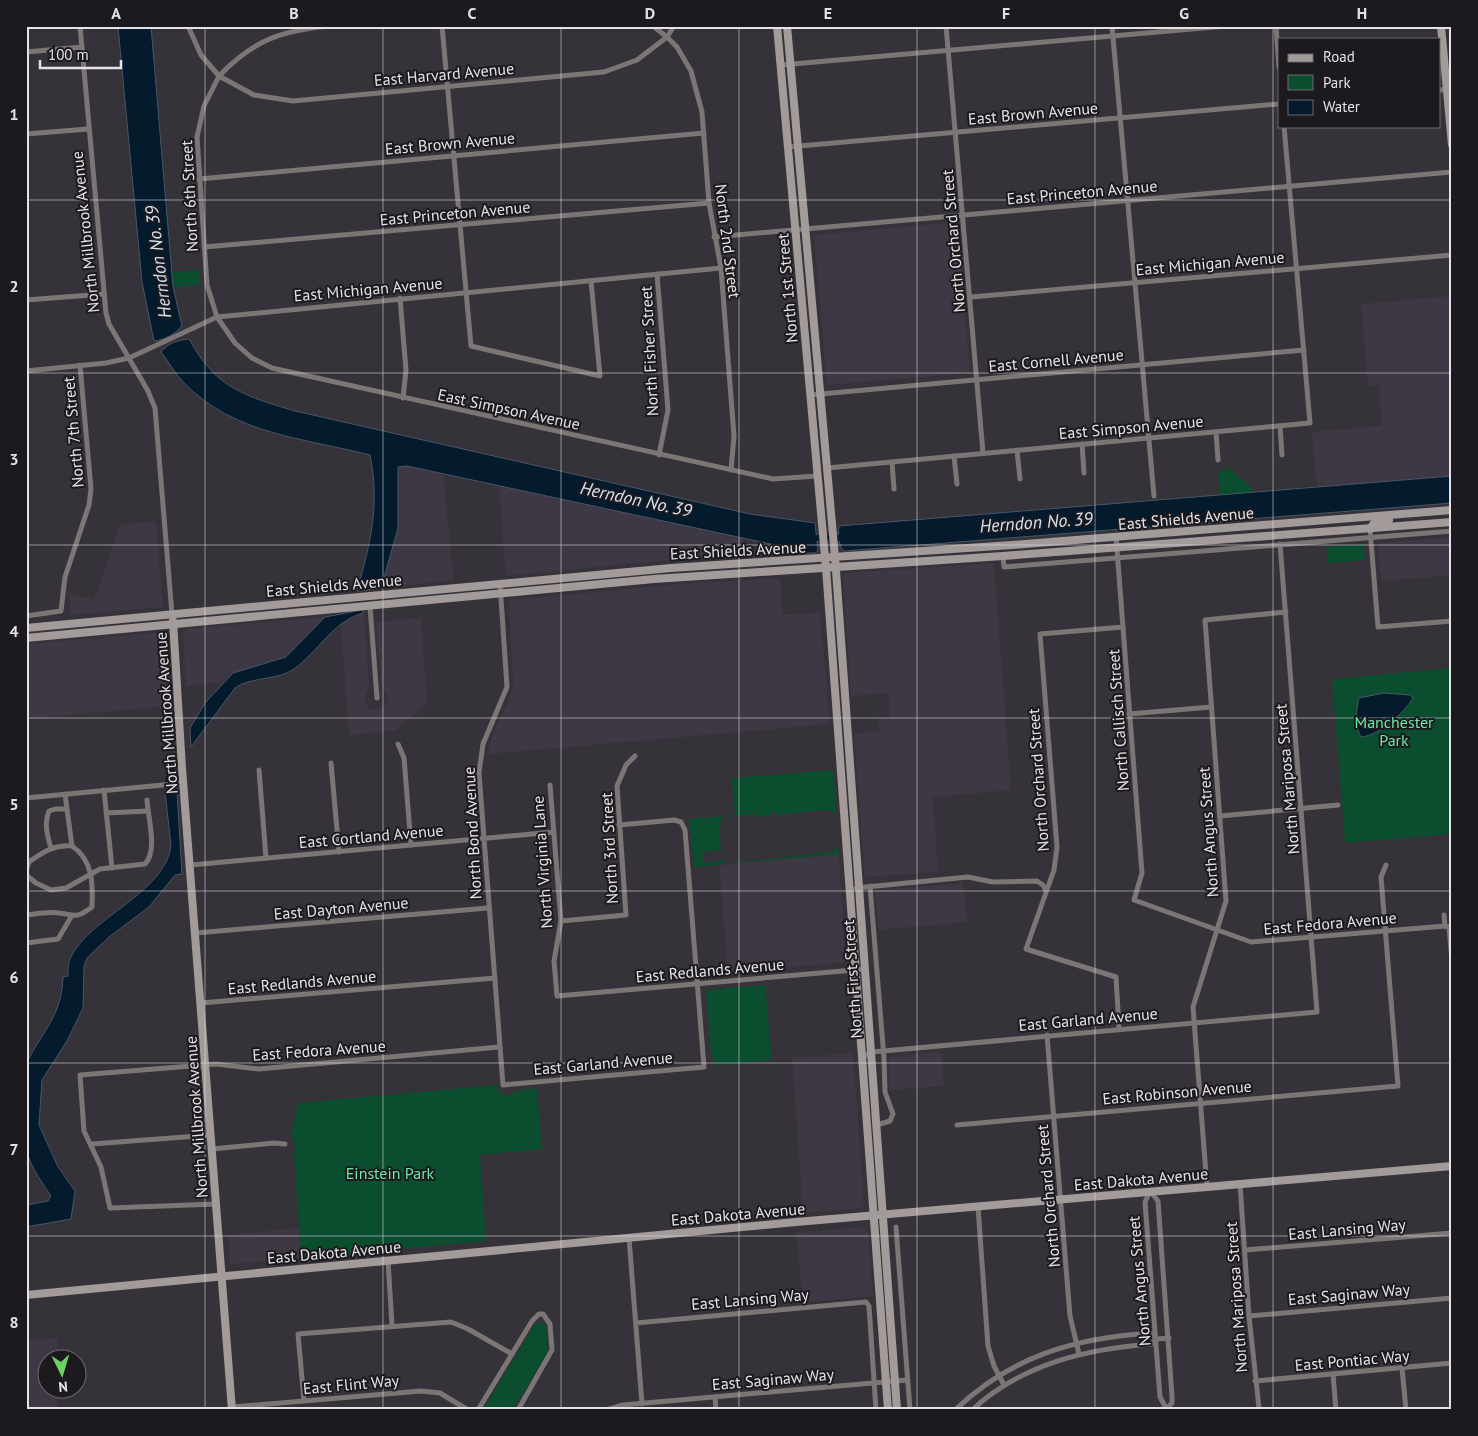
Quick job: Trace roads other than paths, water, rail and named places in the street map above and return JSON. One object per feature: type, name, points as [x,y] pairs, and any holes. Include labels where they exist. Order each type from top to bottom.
[{"type":"main road","name":"North 1st Street","points":[[777,26],[824,547]]},
{"type":"main road","name":"North 1st Street","points":[[787,26],[834,546]]},
{"type":"main road","points":[[1441,26],[1452,145]]},
{"type":"main road","points":[[812,414],[821,463],[826,468]]},
{"type":"main road","name":"East Shields Avenue","points":[[26,628],[671,568],[835,558],[1452,510]]},
{"type":"main road","points":[[1370,529],[1377,522],[1405,519],[1425,512]]},
{"type":"main road","name":"East Shields Avenue","points":[[26,638],[654,579],[1117,548],[1452,522]]},
{"type":"main road","name":"North First Street","points":[[834,546],[897,1410]]},
{"type":"main road","name":"North First Street","points":[[824,547],[888,1410]]},
{"type":"main road","points":[[370,606],[376,600],[392,598],[396,593]]},
{"type":"main road","points":[[299,612],[313,606],[348,602],[351,597]]},
{"type":"main road","name":"North Millbrook Avenue","points":[[172,614],[232,1409]]},
{"type":"main road","points":[[834,677],[838,680],[841,707],[846,712]]},
{"type":"main road","name":"East Dakota Avenue","points":[[26,1294],[1150,1191],[1452,1166]]},
{"type":"street","name":"North Millbrook Avenue","points":[[80,26],[104,294],[109,324],[148,391],[154,408],[172,614]]},
{"type":"street","points":[[188,26],[201,55],[219,76]]},
{"type":"street","name":"North 6th Street","points":[[217,317],[210,300],[199,179],[198,128],[209,94],[219,76],[240,55],[269,38],[292,30],[328,26]]},
{"type":"street","points":[[442,26],[471,346],[600,376],[591,281]]},
{"type":"street","name":"North 2nd Street","points":[[653,26],[667,37],[683,57],[696,85],[704,133],[709,203],[721,268],[734,436],[731,470]]},
{"type":"street","points":[[667,37],[674,26]]},
{"type":"street","name":"North Orchard Street","points":[[946,26],[971,296],[983,453]]},
{"type":"street","points":[[1112,26],[1154,496]]},
{"type":"street","points":[[780,66],[1226,26]]},
{"type":"street","points":[[1276,26],[1278,53]]},
{"type":"street","name":"East Harvard Avenue","points":[[219,76],[242,91],[280,101],[604,72],[637,60],[667,37]]},
{"type":"street","points":[[26,52],[82,47]]},
{"type":"street","name":"East Brown Avenue","points":[[788,147],[1278,104]]},
{"type":"street","points":[[1284,128],[1304,350]]},
{"type":"street","points":[[26,134],[88,129]]},
{"type":"street","name":"East Brown Avenue","points":[[199,179],[704,133]]},
{"type":"street","name":"East Princeton Avenue","points":[[714,238],[1452,172]]},
{"type":"street","name":"East Princeton Avenue","points":[[204,247],[709,203]]},
{"type":"street","name":"East Michigan Avenue","points":[[971,296],[1452,254]]},
{"type":"street","name":"East Michigan Avenue","points":[[26,371],[80,366],[129,358],[217,317],[721,268]]},
{"type":"street","name":"North Fisher Street","points":[[657,274],[668,410],[659,455]]},
{"type":"street","points":[[26,300],[104,294]]},
{"type":"street","points":[[400,298],[406,370],[403,398]]},
{"type":"street","name":"East Simpson Avenue","points":[[217,317],[235,343],[252,358],[272,368],[772,479],[817,476]]},
{"type":"street","name":"East Cornell Avenue","points":[[810,395],[1304,350]]},
{"type":"street","name":"East Simpson Avenue","points":[[826,468],[1310,424],[1304,350]]},
{"type":"street","name":"North 7th Street","points":[[26,616],[61,611],[65,577],[89,505],[91,489],[80,366]]},
{"type":"street","points":[[1280,426],[1282,454]]},
{"type":"street","points":[[1216,432],[1218,460]]},
{"type":"street","points":[[1082,444],[1084,473]]},
{"type":"street","points":[[1017,450],[1020,478]]},
{"type":"street","points":[[954,456],[957,484]]},
{"type":"street","points":[[892,462],[894,489]]},
{"type":"street","points":[[1370,529],[1378,627],[1452,621]]},
{"type":"street","points":[[1003,556],[1004,567],[1452,531]]},
{"type":"street","name":"North Callisch Street","points":[[1116,537],[1142,873],[1134,900]]},
{"type":"street","name":"North Mariposa Street","points":[[1280,544],[1318,1012]]},
{"type":"street","name":"North Bond Avenue","points":[[500,584],[506,687],[504,699],[487,734],[481,753],[480,786],[503,1085]]},
{"type":"street","points":[[370,606],[376,698]]},
{"type":"street","name":"North Angus Street","points":[[1207,1187],[1194,1023],[1194,999],[1226,901],[1205,620],[1286,612]]},
{"type":"street","name":"North Orchard Street","points":[[1119,1028],[1116,977],[1026,949],[1054,870],[1057,847],[1040,634],[1123,627]]},
{"type":"street","points":[[1129,714],[1211,707]]},
{"type":"street","points":[[398,744],[404,758],[411,845]]},
{"type":"street","name":"North 3rd Street","points":[[561,921],[626,915],[617,786],[626,765],[635,756]]},
{"type":"street","points":[[330,763],[338,852]]},
{"type":"street","points":[[259,770],[266,858]]},
{"type":"street","points":[[26,798],[185,783]]},
{"type":"street","name":"North Virginia Lane","points":[[550,785],[561,921],[554,961],[557,996]]},
{"type":"street","points":[[104,790],[112,868]]},
{"type":"street","points":[[65,794],[72,846]]},
{"type":"street","points":[[26,875],[51,890],[66,888],[91,873],[145,864],[150,859],[151,849],[147,800]]},
{"type":"street","points":[[1220,816],[1338,806]]},
{"type":"street","points":[[51,848],[46,832],[47,816],[49,811],[55,808],[66,809]]},
{"type":"street","points":[[106,813],[148,811]]},
{"type":"street","points":[[619,825],[674,820],[682,822],[696,984]]},
{"type":"street","name":"East Cortland Avenue","points":[[191,865],[554,832]]},
{"type":"street","points":[[26,869],[29,862],[51,848],[72,846],[80,851],[91,873],[92,907],[82,915],[71,916],[58,912],[26,915]]},
{"type":"street","points":[[1385,931],[1381,876],[1386,865]]},
{"type":"street","points":[[849,888],[968,877],[993,882],[1037,881],[1043,884],[1046,892]]},
{"type":"street","points":[[870,886],[885,1092],[893,1114],[890,1121],[877,1125]]},
{"type":"street","name":"East Fedora Avenue","points":[[1134,900],[1245,940],[1258,942],[1445,926]]},
{"type":"street","name":"East Dayton Avenue","points":[[196,933],[488,908]]},
{"type":"street","points":[[1444,915],[1445,926],[1449,927],[1452,960]]},
{"type":"street","points":[[26,943],[58,939],[71,916]]},
{"type":"street","name":"East Robinson Avenue","points":[[958,1125],[1398,1086],[1385,931]]},
{"type":"street","name":"East Redlands Avenue","points":[[557,996],[866,969]]},
{"type":"street","name":"East Redlands Avenue","points":[[201,1003],[495,978]]},
{"type":"street","name":"East Garland Avenue","points":[[503,1085],[704,1067],[696,984]]},
{"type":"street","name":"East Garland Avenue","points":[[862,1058],[871,1052],[1119,1028],[1318,1012]]},
{"type":"street","name":"North Orchard Street","points":[[1047,1035],[1070,1316],[1079,1354]]},
{"type":"street","name":"East Fedora Avenue","points":[[92,1144],[84,1131],[80,1075],[206,1064],[228,1064],[259,1069],[499,1047]]},
{"type":"street","points":[[211,1135],[92,1144],[101,1167],[110,1208],[216,1204]]},
{"type":"street","points":[[212,1148],[274,1143],[285,1144]]},
{"type":"street","name":"North Mariposa Street","points":[[1240,1184],[1249,1316],[1258,1408]]},
{"type":"street","name":"North Angus Street","points":[[1150,1191],[1158,1201],[1169,1338],[1172,1403],[1167,1409],[1160,1397],[1145,1202],[1150,1191]]},
{"type":"street","points":[[978,1207],[988,1346],[998,1375],[1004,1385]]},
{"type":"street","points":[[896,1227],[910,1410]]},
{"type":"street","name":"East Lansing Way","points":[[1245,1250],[1452,1233]]},
{"type":"street","points":[[629,1238],[642,1404]]},
{"type":"street","points":[[388,1261],[392,1325]]},
{"type":"street","name":"East Saginaw Way","points":[[1249,1316],[1452,1298]]},
{"type":"street","name":"East Lansing Way","points":[[636,1323],[866,1302],[869,1306],[874,1382]]},
{"type":"street","points":[[478,1410],[535,1317],[539,1314],[546,1316],[550,1324],[551,1355],[518,1410]]},
{"type":"street","points":[[304,1401],[298,1334],[392,1325],[450,1322],[468,1329],[512,1354]]},
{"type":"street","points":[[955,1410],[998,1375],[1050,1350],[1075,1343],[1119,1335],[1151,1333],[1157,1339]]},
{"type":"street","points":[[972,1410],[1004,1385],[1052,1362],[1079,1354],[1152,1344],[1157,1339],[1169,1338]]},
{"type":"street","name":"East Pontiac Way","points":[[1255,1382],[1452,1364]]},
{"type":"street","points":[[1402,1368],[1406,1410]]},
{"type":"street","points":[[1333,1374],[1336,1410]]},
{"type":"street","name":"East Saginaw Way","points":[[606,1410],[623,1405],[907,1380]]},
{"type":"street","points":[[874,1382],[876,1410]]},
{"type":"street","name":"East Flint Way","points":[[232,1409],[430,1391],[440,1393],[468,1410]]},
{"type":"street","points":[[715,1397],[716,1410]]},
{"type":"water","points":[[118,26],[151,26],[173,287],[182,326],[170,336],[154,341],[142,282]]},
{"type":"water","points":[[189,339],[203,362],[217,377],[249,396],[272,404],[295,411],[750,514],[815,523],[818,551],[815,553],[781,553],[780,546],[407,466],[398,467],[398,528],[381,588],[359,591],[357,590],[370,539],[374,506],[373,473],[370,455],[271,432],[225,414],[184,383],[161,352],[174,342]]},
{"type":"water","points":[[1452,476],[1452,503],[844,551],[839,540],[839,526]]},
{"type":"water","points":[[362,610],[364,613],[354,616],[335,629],[294,669],[287,673],[242,684],[235,688],[191,747],[190,728],[205,703],[233,673],[286,657],[325,617]]},
{"type":"water","points":[[1384,693],[1410,695],[1413,698],[1390,723],[1376,732],[1361,737],[1357,718],[1359,698]]},
{"type":"water","points":[[173,788],[177,791],[182,874],[175,875],[149,907],[109,937],[87,958],[84,966],[83,1008],[67,1041],[42,1080],[39,1125],[58,1167],[75,1191],[71,1219],[26,1227],[26,1205],[48,1201],[51,1196],[34,1169],[27,1152],[26,1076],[28,1060],[56,1012],[62,990],[63,977],[68,976],[68,966],[71,957],[94,929],[142,891],[156,878],[166,863],[171,846],[165,791]]},
{"type":"waterway","name":"Herndon No. 39","points":[[811,538],[847,538]]},
{"type":"waterway","points":[[168,780],[174,761]]},
{"type":"park label","name":"Manchester Park","points":[[1394,731]]},
{"type":"park label","name":"Einstein Park","points":[[390,1173]]}]
